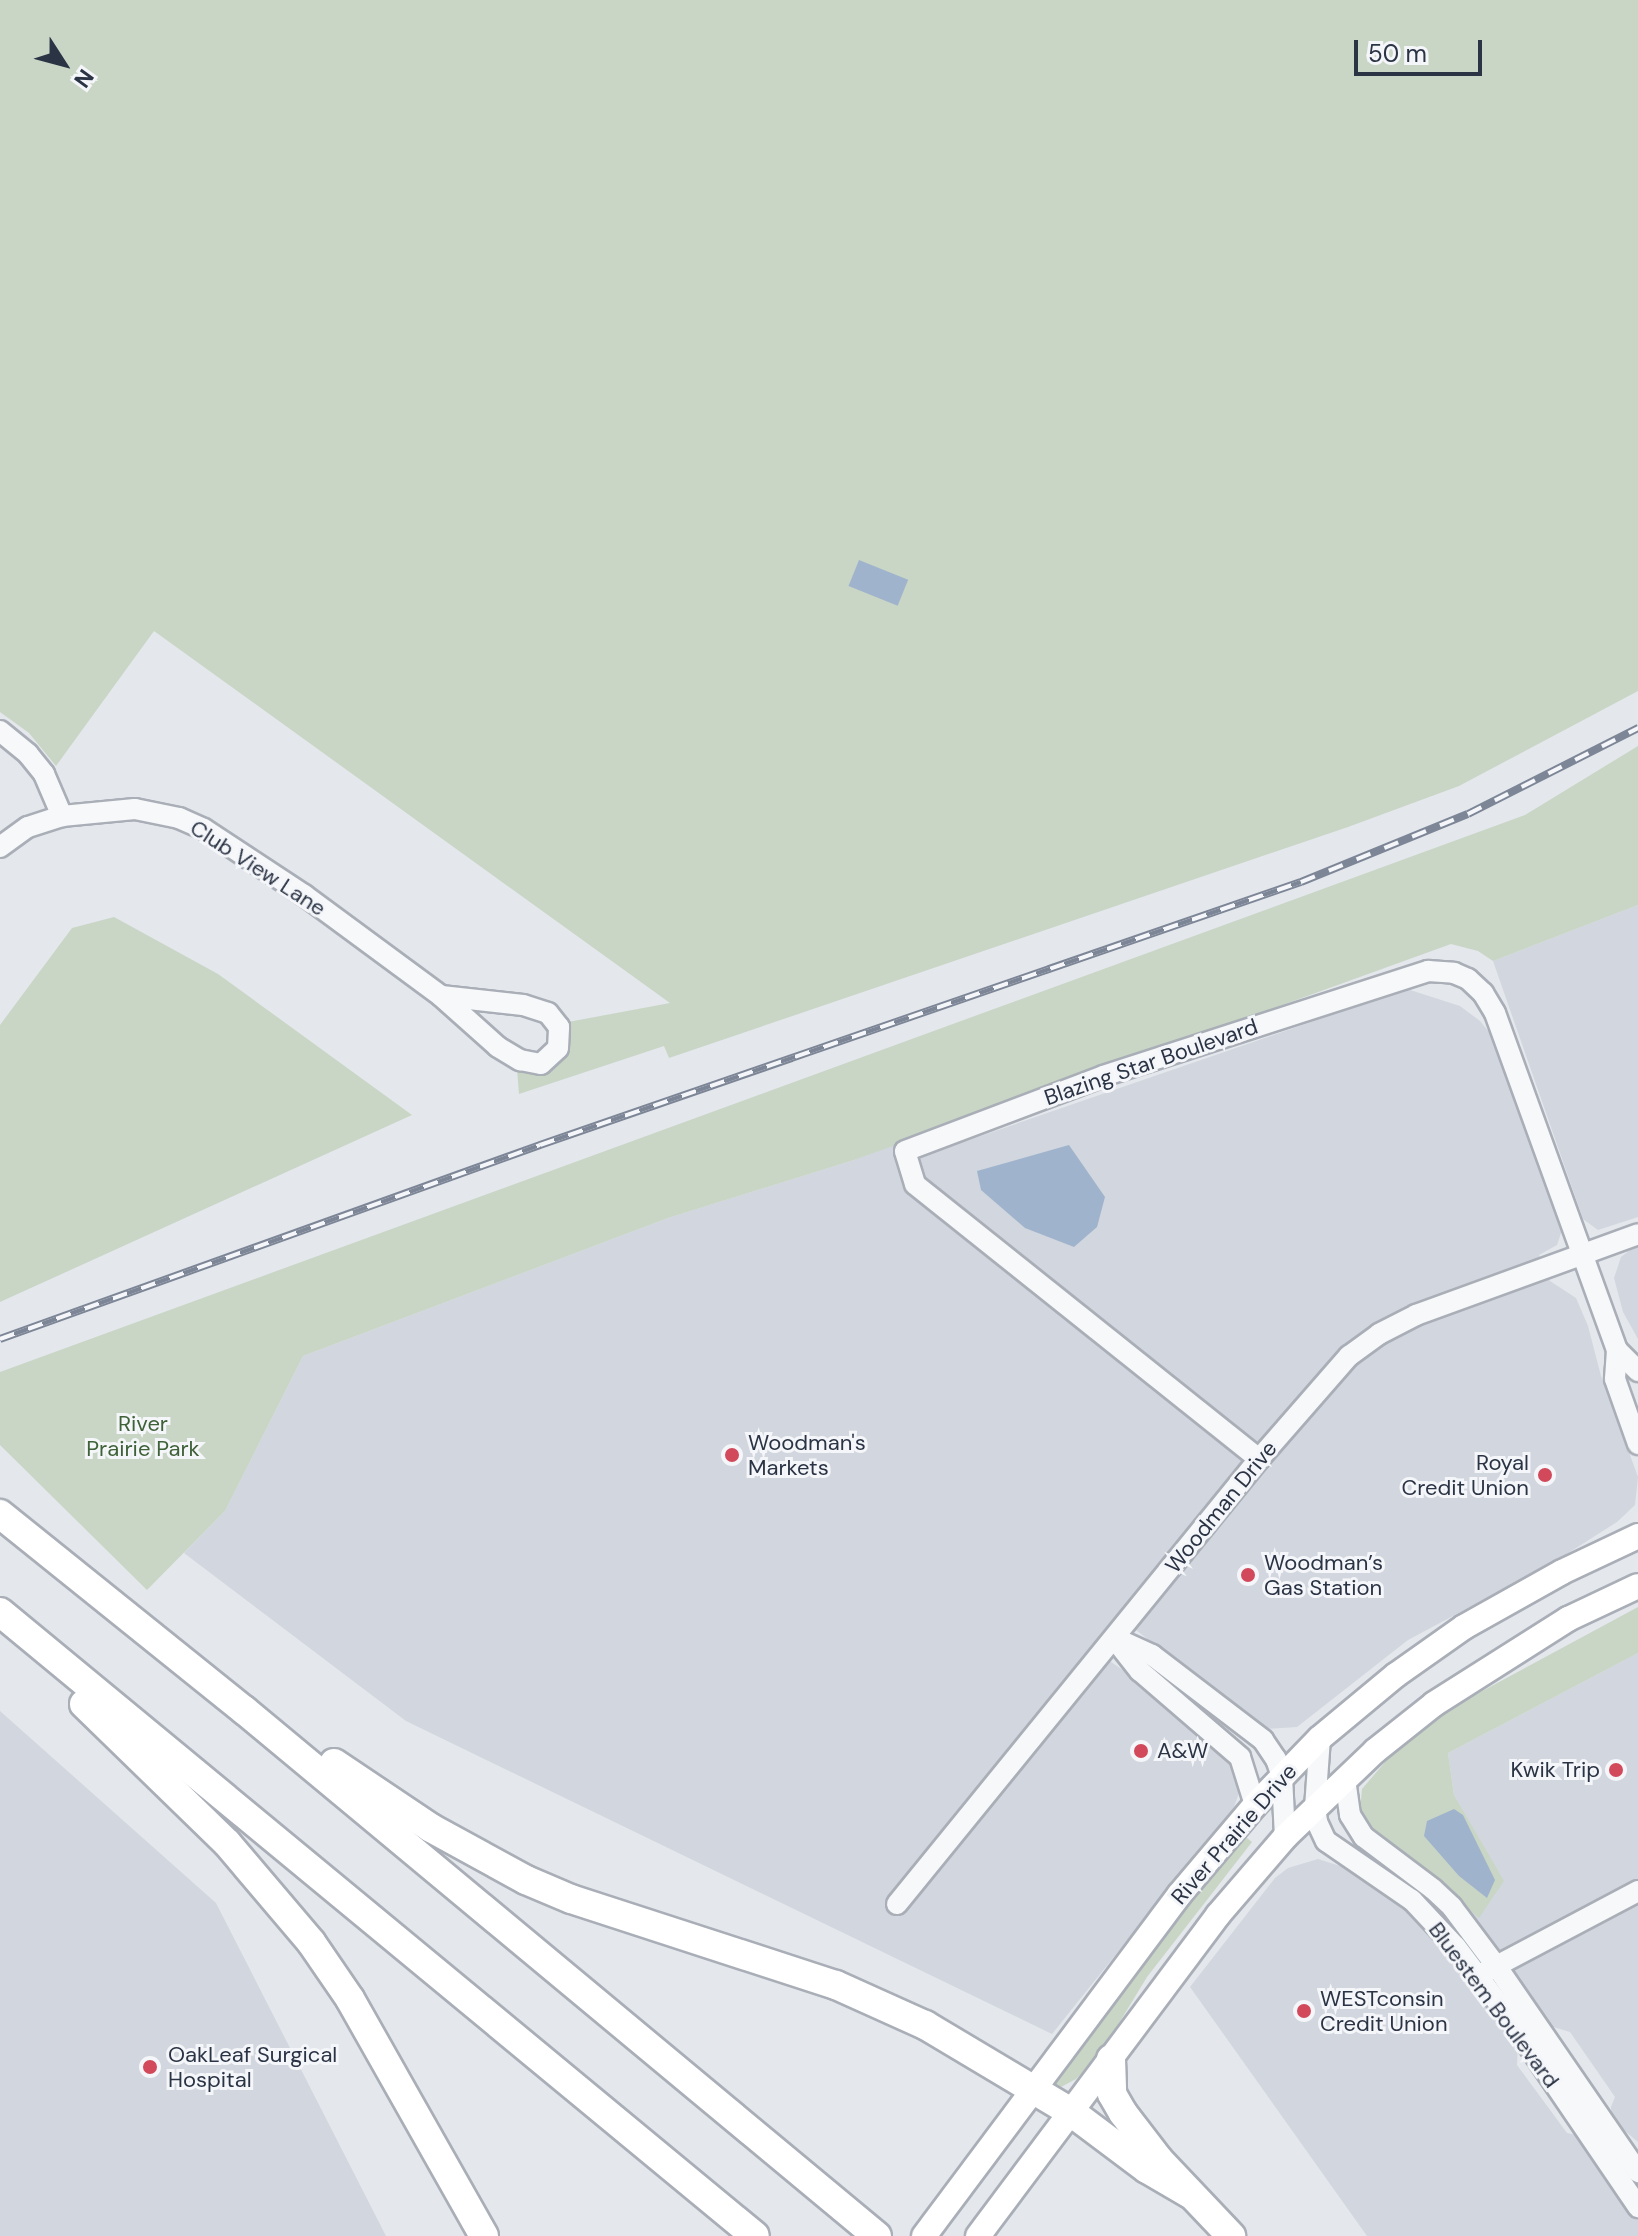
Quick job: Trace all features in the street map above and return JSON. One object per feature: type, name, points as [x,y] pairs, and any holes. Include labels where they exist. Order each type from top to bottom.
[{"type":"highway","points":[[0,1514],[244,1710],[877,2236]]},
{"type":"highway","points":[[6,1617],[79,1699],[227,1843],[311,1942],[350,1999],[484,2236]]},
{"type":"highway","points":[[6,1617],[755,2236]]},
{"type":"highway","points":[[244,1710],[342,1768],[431,1828],[526,1880],[571,1899],[836,1985],[925,2025],[1071,2112],[1147,2169],[1190,2194]]},
{"type":"highway","points":[[1111,2059],[1111,2086],[1117,2105],[1152,2152],[1231,2236]]},
{"type":"main road","name":"River Prairie Drive","points":[[924,2236],[1179,1895],[1255,1805],[1320,1738],[1396,1675],[1464,1627],[1562,1572],[1638,1536]]},
{"type":"main road","name":"River Prairie Drive","points":[[979,2235],[1218,1915],[1315,1807],[1416,1718],[1471,1678],[1568,1619],[1638,1586]]},
{"type":"street","points":[[0,731],[28,754],[44,774],[62,816]]},
{"type":"street","name":"Club View Lane","points":[[0,847],[28,827],[62,816],[135,809],[179,818],[204,829],[304,895],[441,996],[498,1047],[520,1060],[541,1064],[558,1048],[559,1027],[548,1013],[523,1005],[441,996]]},
{"type":"street","name":"Blazing Star Boulevard","points":[[1259,1459],[915,1184],[905,1151],[1103,1076],[1410,974],[1428,971],[1454,973],[1476,985],[1495,1013],[1617,1350],[1615,1379],[1638,1444]]},
{"type":"street","name":"Woodman Drive","points":[[897,1904],[1324,1380],[1379,1334],[1416,1315],[1638,1234]]},
{"type":"street","name":"Blazing Star Boulevard","points":[[1617,1350],[1638,1371]]},
{"type":"street","points":[[1115,1638],[1152,1655],[1263,1740],[1276,1759],[1282,1776],[1285,1837]]},
{"type":"street","points":[[1115,1638],[1140,1671],[1222,1738],[1240,1757],[1255,1805]]},
{"type":"street","name":"Bluestem Boulevard","points":[[1320,1738],[1315,1807],[1320,1832],[1326,1841],[1412,1900],[1477,1975],[1631,2184],[1638,2207]]},
{"type":"street","name":"Bluestem Boulevard","points":[[1345,1779],[1350,1815],[1364,1837],[1433,1889],[1497,1967],[1638,2172]]},
{"type":"street","points":[[1477,1975],[1638,1891]]},
{"type":"shaded area","points":[[1638,905],[1638,1217],[1598,1230],[1583,1219],[1493,961]]},
{"type":"shaded area","points":[[1407,989],[1460,1006],[1480,1021],[1493,1037],[1562,1230],[1557,1245],[1539,1255],[1550,1281],[1576,1298],[1588,1326],[1601,1376],[1638,1477],[1635,1505],[1617,1522],[1554,1562],[1408,1640],[1297,1727],[1265,1729],[1119,1617],[1093,1650],[1138,1680],[1230,1753],[1241,1787],[1234,1807],[1052,2034],[406,1721],[184,1553],[225,1511],[303,1356],[668,1218],[854,1160],[932,1130],[943,1149]]},
{"type":"shaded area","points":[[1638,1244],[1638,1339],[1623,1312],[1614,1278],[1621,1257]]},
{"type":"shaded area","points":[[1638,1653],[1638,2142],[1612,2120],[1611,2107],[1615,2097],[1570,2032],[1547,2025],[1481,1926],[1440,1883],[1503,1881],[1454,1795],[1448,1753]]},
{"type":"shaded area","name":"OakLeaf Surgical Hospital","points":[[0,1711],[216,1903],[386,2236],[0,2236]]},
{"type":"shaded area","points":[[1318,1859],[1353,1870],[1406,1906],[1438,1936],[1518,2042],[1517,2065],[1567,2133],[1581,2136],[1638,2217],[1638,2236],[1367,2236],[1190,1987],[1275,1878],[1288,1868]]},
{"type":"green space","points":[[0,0],[1638,0],[1638,691],[1459,786],[1348,827],[669,1058],[664,1046],[519,1094],[517,1069],[524,1073],[542,1071],[564,1054],[570,1034],[568,1022],[670,1003],[154,631],[56,766],[29,733],[0,712]]},
{"type":"green space","name":"River Prairie Park","points":[[1638,746],[1638,905],[1493,961],[1478,951],[1451,944],[854,1160],[668,1218],[303,1356],[225,1511],[147,1590],[0,1445],[0,1372],[1525,815]]},
{"type":"green space","points":[[114,917],[218,974],[412,1115],[0,1302],[0,1025],[72,928]]},
{"type":"green space","points":[[1638,1607],[1638,1653],[1448,1753],[1454,1795],[1504,1881],[1479,1918],[1440,1883],[1369,1830],[1360,1811],[1362,1789],[1398,1747],[1451,1708]]},
{"type":"green space","points":[[1242,1834],[1252,1842],[1147,1977],[1099,2056],[1076,2079],[1061,2087],[1053,2082]]},
{"type":"water","points":[[859,560],[908,580],[898,606],[849,586]]},
{"type":"water","points":[[1069,1145],[1105,1197],[1097,1227],[1074,1247],[1025,1228],[981,1190],[977,1171]]},
{"type":"water","points":[[1454,1809],[1463,1815],[1495,1880],[1487,1898],[1459,1876],[1424,1836],[1427,1821]]},
{"type":"railway","points":[[0,1339],[540,1145],[1301,882],[1468,814],[1638,728]]},
{"type":"place","name":"Woodman's Markets","points":[[732,1455]]},
{"type":"place","name":"Royal Credit Union","points":[[1545,1475]]},
{"type":"place","name":"Woodman’s Gas Station","points":[[1248,1575]]},
{"type":"place","name":"A&W","points":[[1141,1751]]},
{"type":"place","name":"Kwik Trip","points":[[1616,1770]]},
{"type":"place","name":"WESTconsin Credit Union","points":[[1304,2011]]},
{"type":"place","name":"OakLeaf Surgical Hospital","points":[[150,2067]]}]
